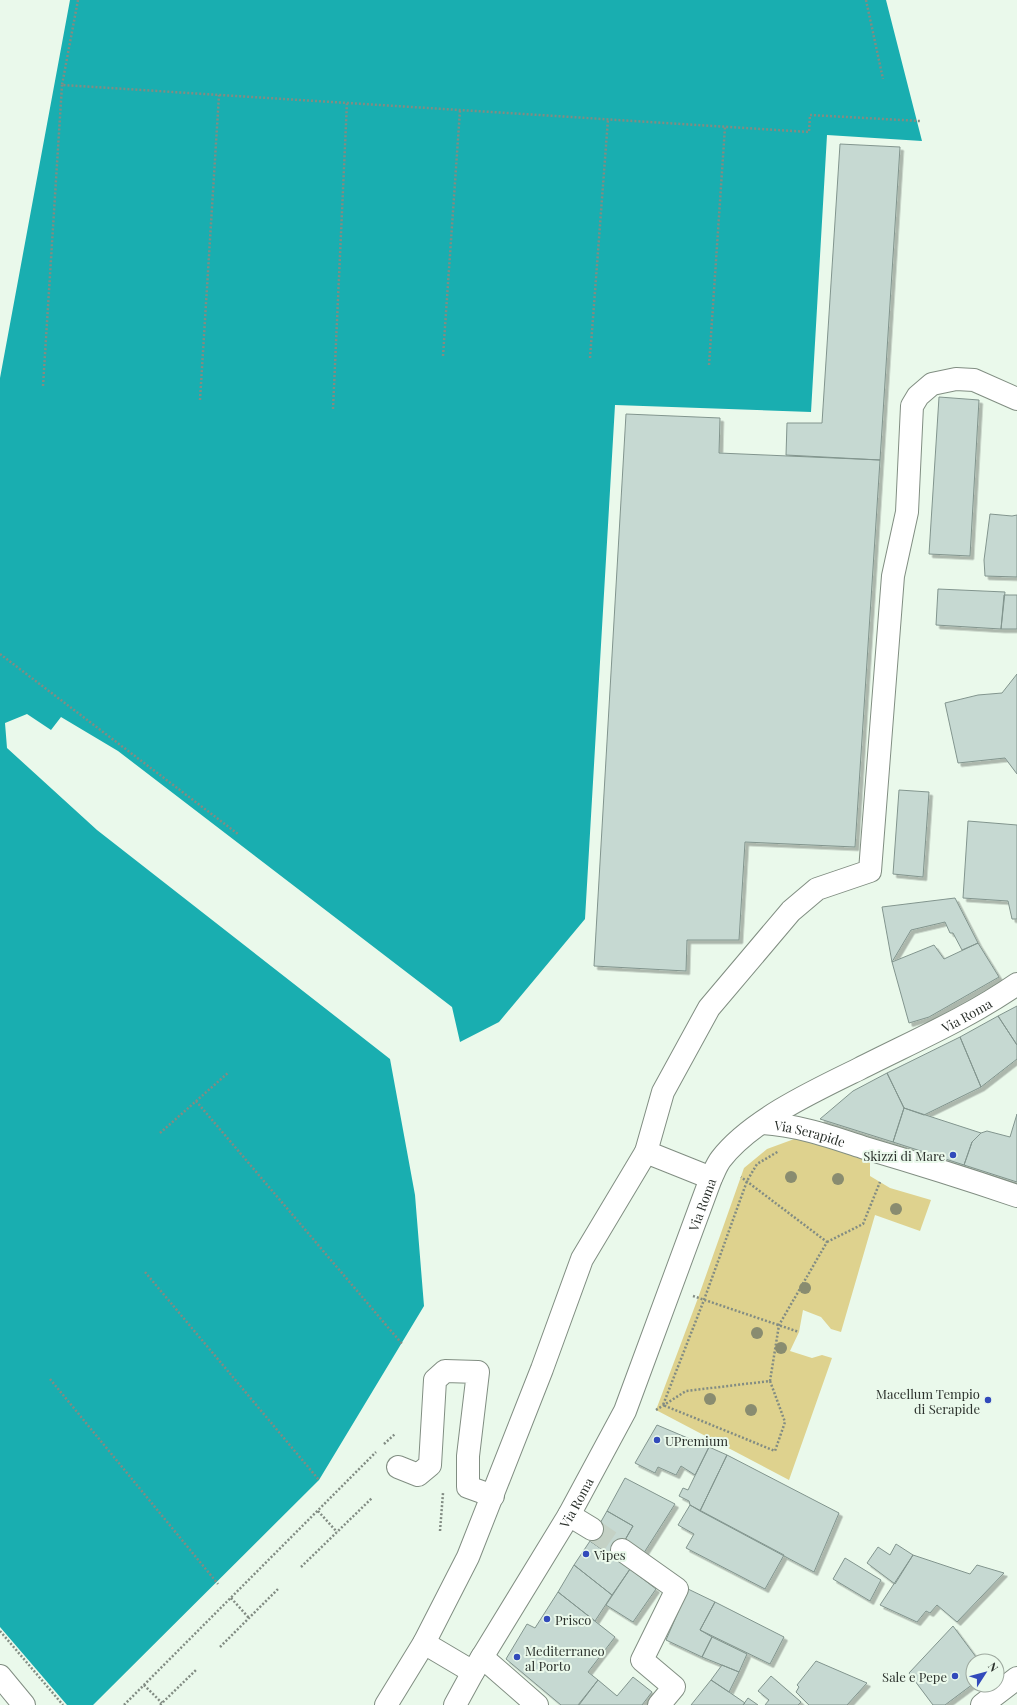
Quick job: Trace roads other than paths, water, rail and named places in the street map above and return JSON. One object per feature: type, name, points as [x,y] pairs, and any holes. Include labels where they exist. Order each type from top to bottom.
[{"type":"street","points":[[386,1705],[424,1643],[468,1557],[542,1369],[582,1259],[646,1152],[663,1092],[710,1008],[790,911],[817,889],[870,871],[893,576],[907,512],[912,406],[918,396],[932,384],[956,379],[974,380],[1017,399]]},
{"type":"street","name":"Via Roma","points":[[455,1705],[477,1664],[569,1515],[625,1411],[711,1178],[720,1160],[735,1143],[762,1123],[806,1095],[947,1025],[1017,984]]},
{"type":"street","name":"Via Serapide","points":[[762,1123],[785,1124],[810,1131],[1017,1196]]},
{"type":"street","points":[[646,1152],[711,1178]]},
{"type":"street","points":[[398,1467],[418,1475],[430,1465],[435,1380],[445,1371],[478,1372],[468,1456],[468,1487],[493,1496]]},
{"type":"street","points":[[569,1515],[592,1530]]},
{"type":"street","points":[[622,1550],[677,1589],[642,1660],[674,1687],[659,1705]]},
{"type":"street","points":[[424,1643],[477,1664],[537,1705]]},
{"type":"street","points":[[0,1676],[24,1705]]},
{"type":"street","points":[[982,1705],[1017,1678]]},
{"type":"water","points":[[70,0],[886,0],[922,141],[827,135],[811,412],[615,405],[585,919],[499,1022],[460,1042],[452,1007],[118,751],[61,717],[51,730],[27,714],[5,723],[7,748],[97,830],[390,1059],[415,1195],[424,1306],[319,1480],[93,1705],[67,1705],[0,1627],[0,378]]},
{"type":"tunnel","points":[[592,1529],[622,1550]]},
{"type":"place","name":"Skizzi di Mare","points":[[953,1155]]},
{"type":"place","name":"Macellum Tempio di Serapide","points":[[988,1400]]},
{"type":"place","name":"UPremium","points":[[657,1440]]},
{"type":"place","name":"Vipes","points":[[586,1554]]},
{"type":"place","name":"Prisco","points":[[547,1619]]},
{"type":"place","name":"Mediterraneo al Porto","points":[[517,1657]]},
{"type":"place","name":"Sale e Pepe","points":[[955,1676]]}]
